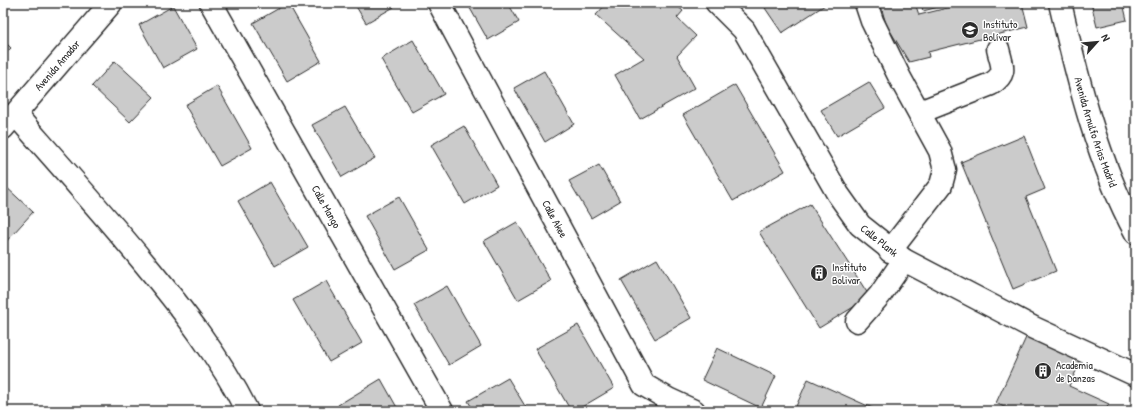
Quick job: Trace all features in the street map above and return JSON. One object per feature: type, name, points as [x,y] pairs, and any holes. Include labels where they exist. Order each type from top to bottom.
[{"type":"main road","name":"Avenida Amador","points":[[9,121],[111,3]]},
{"type":"main road","name":"Calle Mango","points":[[211,3],[442,411]]},
{"type":"main road","name":"Calle Akee","points":[[439,3],[644,385],[668,399],[694,411]]},
{"type":"main road","name":"Calle Plank","points":[[717,3],[744,30],[838,194],[860,225],[897,255],[1034,328],[1136,375]]},
{"type":"main road","points":[[857,321],[880,295],[897,255],[941,185],[945,170],[940,151],[897,71],[872,20],[866,3]]},
{"type":"main road","name":"Avenida Arnulfo Arias Madrid","points":[[1060,3],[1090,118],[1114,187],[1136,233]]},
{"type":"main road","points":[[920,112],[991,84],[1000,78],[1003,71],[998,49]]},
{"type":"main road","points":[[9,121],[101,210],[160,282],[219,361],[247,411]]},
{"type":"building","points":[[288,3],[321,61],[287,81],[253,23]]},
{"type":"building","points":[[354,3],[392,3],[394,7],[366,23]]},
{"type":"building","points":[[467,3],[508,3],[519,22],[488,40]]},
{"type":"building","points":[[607,3],[674,3],[683,11],[677,18],[696,36],[677,56],[695,88],[640,119],[615,75],[644,58],[596,15]]},
{"type":"building","points":[[773,3],[824,3],[825,5],[782,33],[765,8]]},
{"type":"building","points":[[880,3],[915,3],[919,15],[967,3],[1022,3],[1028,27],[928,52],[929,57],[909,62],[886,24]]},
{"type":"building","points":[[921,3],[954,3],[923,11]]},
{"type":"building","points":[[1091,3],[1123,3],[1127,20],[1097,27]]},
{"type":"building","points":[[173,6],[197,49],[163,68],[139,25]]},
{"type":"building","points":[[3,40],[11,48],[3,56]]},
{"type":"building","points":[[413,40],[444,94],[412,112],[381,59]]},
{"type":"building","points":[[115,61],[154,97],[130,122],[92,86]]},
{"type":"building","points":[[544,71],[574,124],[545,142],[514,88]]},
{"type":"building","points":[[869,82],[885,108],[837,136],[821,110]]},
{"type":"building","points":[[735,85],[785,171],[733,201],[683,115]]},
{"type":"building","points":[[217,86],[252,148],[220,166],[185,105]]},
{"type":"building","points":[[345,107],[375,158],[342,177],[312,125]]},
{"type":"building","points":[[464,126],[497,185],[465,204],[431,145]]},
{"type":"building","points":[[1024,136],[1045,189],[1026,197],[1056,271],[1013,289],[961,162]]},
{"type":"building","points":[[599,165],[620,201],[591,218],[569,181]]},
{"type":"building","points":[[270,182],[308,247],[275,266],[238,201]]},
{"type":"building","points":[[3,184],[33,212],[3,245]]},
{"type":"building","points":[[399,197],[429,250],[395,269],[365,216]]},
{"type":"building","name":"Instituto Bolivar","points":[[810,204],[870,297],[819,328],[759,232]]},
{"type":"building","points":[[517,222],[551,281],[518,300],[484,241]]},
{"type":"building","points":[[657,259],[691,318],[655,339],[621,280]]},
{"type":"building","points":[[326,281],[362,343],[329,362],[293,300]]},
{"type":"building","points":[[447,286],[481,346],[449,365],[414,305]]},
{"type":"building","points":[[578,325],[614,388],[575,411],[571,411],[535,349]]},
{"type":"building","name":"Academia de Danzas","points":[[1029,331],[1083,356],[1069,386],[1109,404],[1105,411],[1012,411],[996,403]]},
{"type":"building","points":[[717,348],[776,376],[761,408],[702,380]]},
{"type":"building","points":[[508,378],[528,411],[474,411],[468,401]]},
{"type":"building","points":[[381,379],[399,411],[341,411],[338,405]]},
{"type":"building","points":[[808,379],[879,411],[794,411]]},
{"type":"place","name":"Instituto Bolívar","points":[[970,30]]},
{"type":"place","name":"Instituto Bolivar","points":[[819,273]]},
{"type":"place","name":"Academia de Danzas","points":[[1043,371]]}]
